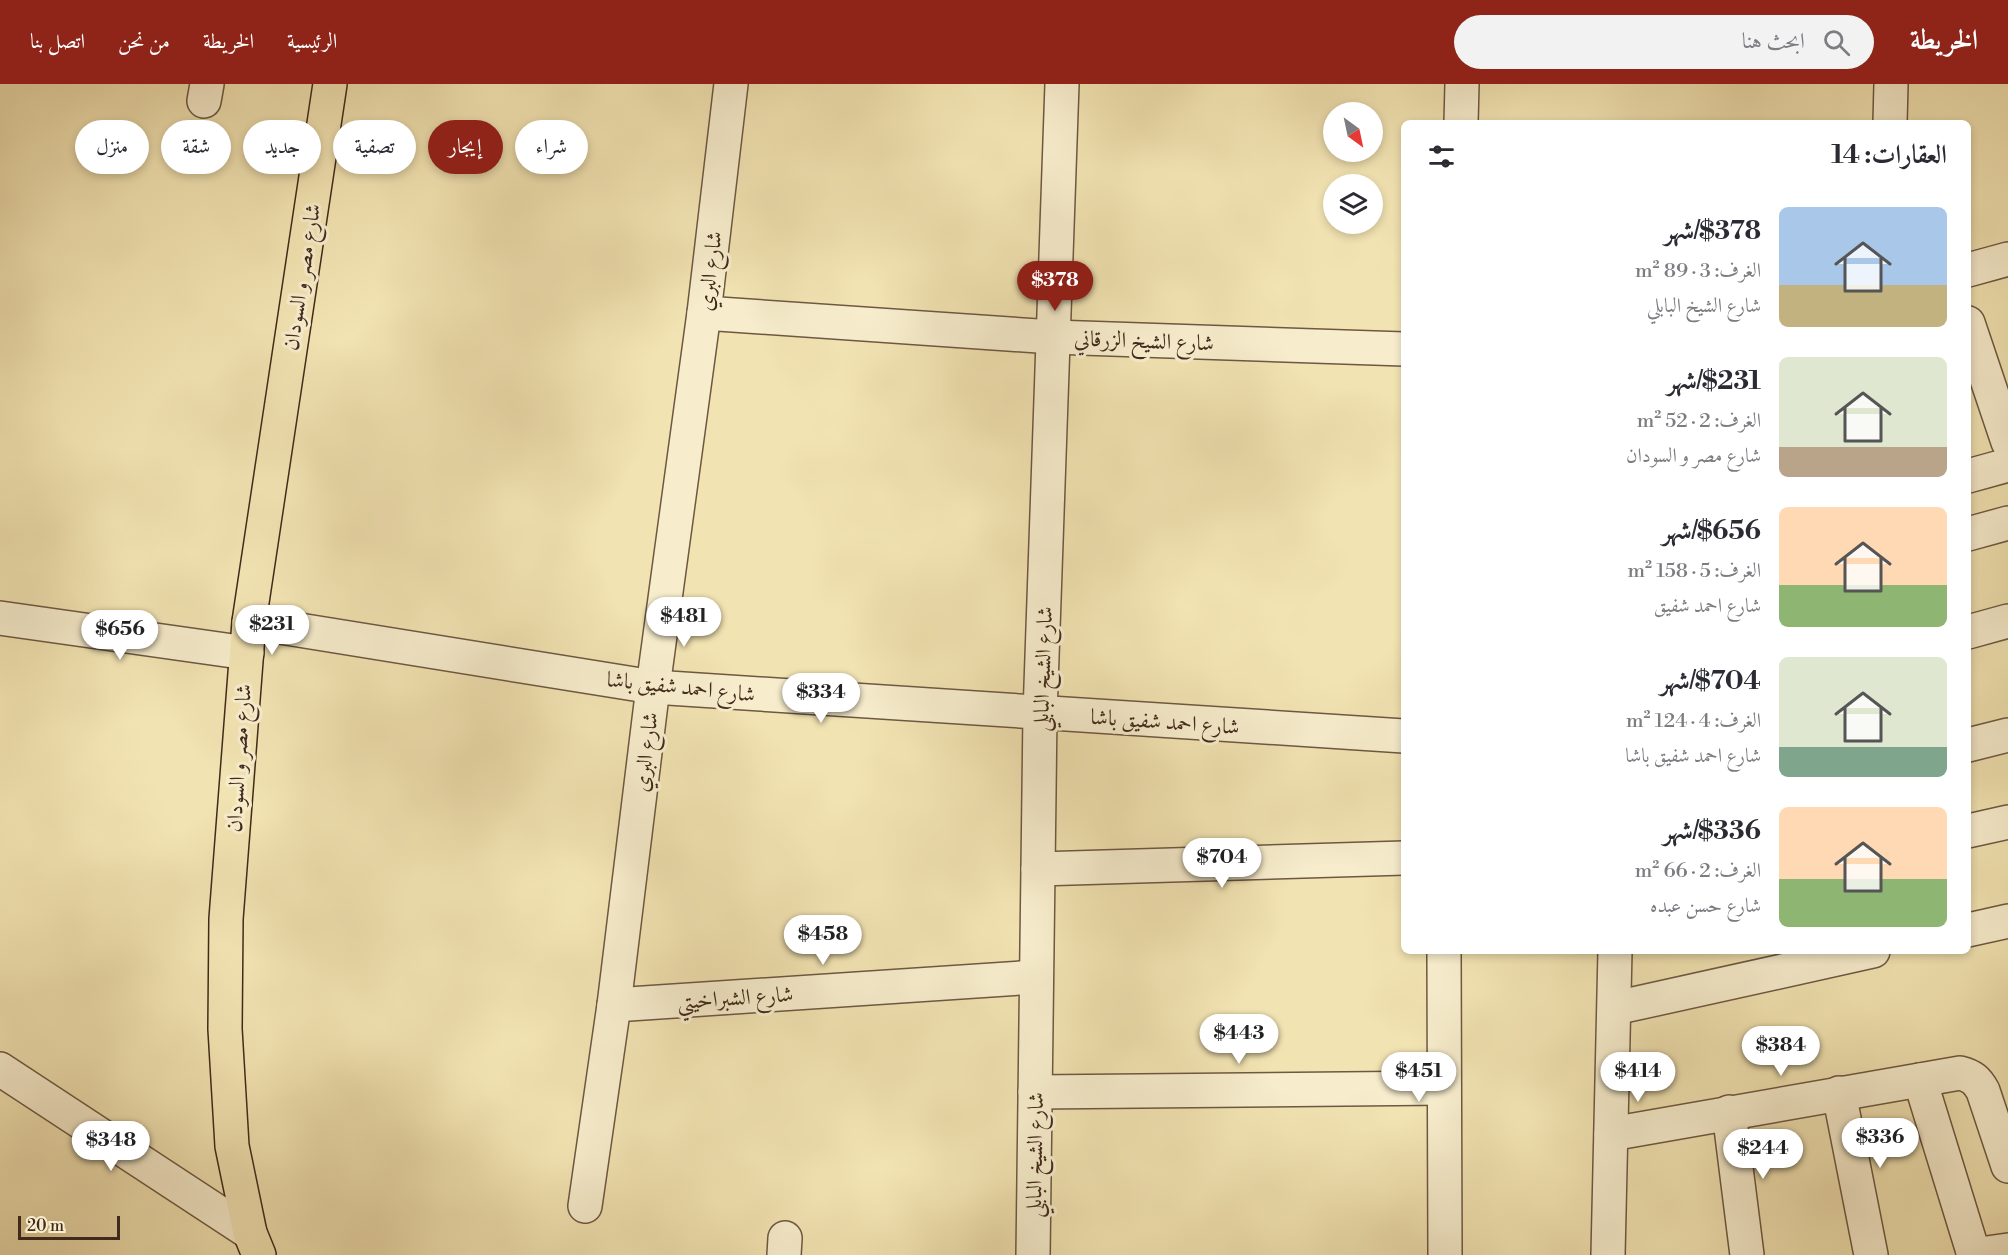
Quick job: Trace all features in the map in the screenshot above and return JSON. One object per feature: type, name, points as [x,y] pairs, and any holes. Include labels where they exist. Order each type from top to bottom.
[{"type":"main road","name":"شارع مصر و السودان","points":[[254,1244],[232,1146],[225,1029],[226,919],[248,637],[330,84]]},
{"type":"street","name":"شارع البري","points":[[585,1206],[614,1005],[653,687],[704,313],[731,84]]},
{"type":"street","name":"شارع الشيخ البابلي","points":[[1033,1255],[1040,714],[1062,84]]},
{"type":"street","points":[[1461,120],[1462,84]]},
{"type":"street","points":[[1890,120],[1892,84]]},
{"type":"street","points":[[1971,269],[2008,259]]},
{"type":"street","name":"شارع الشيخ الزرقاني","points":[[704,313],[1053,337],[1401,349]]},
{"type":"street","points":[[1971,332],[2008,442]]},
{"type":"street","points":[[1971,475],[2008,465]]},
{"type":"street","points":[[1971,533],[2008,523]]},
{"type":"street","name":"شارع احمد شفيق باشا","points":[[0,618],[248,637],[653,687],[1401,736]]},
{"type":"street","points":[[1971,631],[2008,621]]},
{"type":"street","points":[[1971,744],[2008,735]]},
{"type":"street","points":[[1971,830],[2008,822]]},
{"type":"street","points":[[1038,869],[1401,858]]},
{"type":"street","points":[[1971,929],[2008,921]]},
{"type":"street","points":[[1444,954],[1445,1255]]},
{"type":"street","points":[[1608,1255],[1615,954]]},
{"type":"street","points":[[1615,1008],[1859,954]]},
{"type":"street","name":"شارع الشبراخيتي","points":[[614,1005],[1036,977]]},
{"type":"street","points":[[0,1069],[254,1244]]},
{"type":"street","points":[[1611,1134],[1960,1073],[1971,1076],[1979,1082],[2008,1166]]},
{"type":"street","points":[[1920,1080],[1973,1255],[2008,1250]]},
{"type":"street","points":[[1035,1092],[1444,1088]]},
{"type":"street","points":[[1839,1093],[1871,1255]]},
{"type":"street","points":[[1729,1112],[1747,1255]]}]
